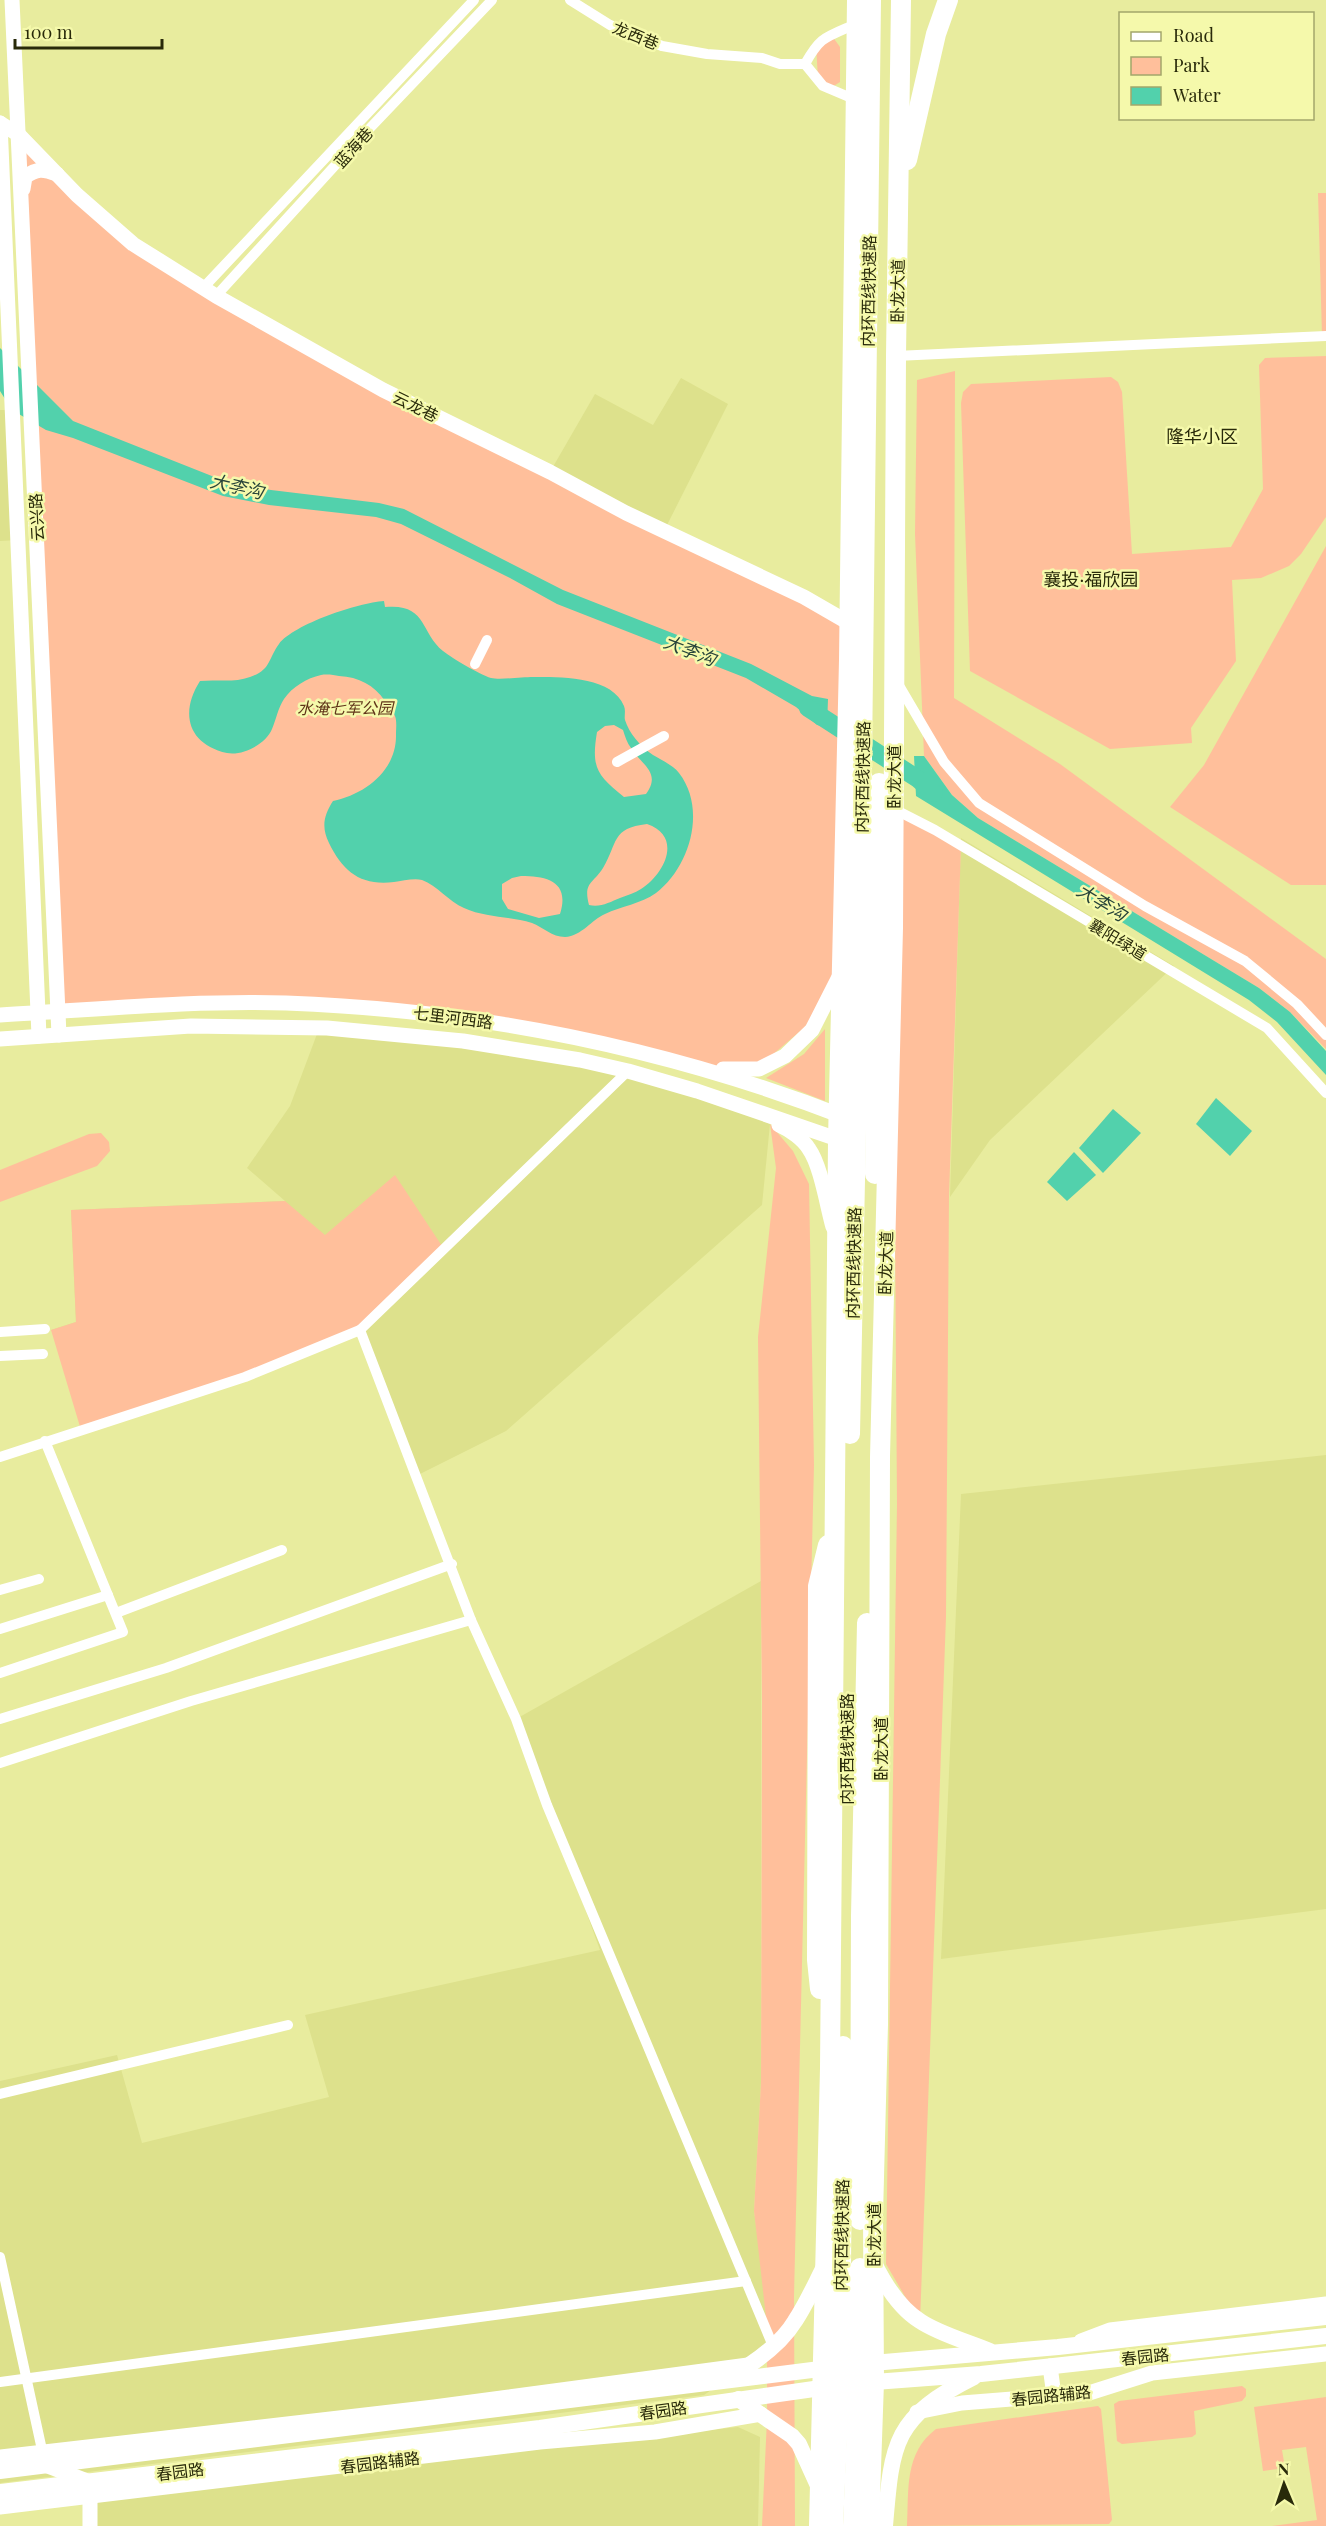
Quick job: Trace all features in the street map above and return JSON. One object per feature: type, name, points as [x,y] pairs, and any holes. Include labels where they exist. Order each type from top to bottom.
[{"type":"highway","points":[[856,0],[854,25],[855,406],[874,523]]},
{"type":"highway","points":[[819,2526],[830,2068],[838,1140],[849,660],[856,0]]},
{"type":"highway","name":"内环西线快速路","points":[[853,2526],[859,2374],[861,1916],[872,1374],[874,523],[871,0]]},
{"type":"highway","name":"内环西线快速路","points":[[833,2526],[840,2375],[850,1449],[888,0]]},
{"type":"highway","name":"卧龙大道","points":[[869,2526],[874,2372],[880,1457],[889,1135],[901,0]]},
{"type":"highway","points":[[874,523],[901,411],[906,163],[914,0]]},
{"type":"highway","points":[[906,163],[936,34],[948,0]]},
{"type":"highway","points":[[872,1374],[891,1569],[891,1883],[878,2024]]},
{"type":"highway","points":[[830,2068],[817,1960],[818,1586],[850,1449]]},
{"type":"main road","points":[[873,2260],[883,2281],[898,2301],[920,2322],[994,2352]]},
{"type":"main road","points":[[723,2381],[751,2365],[795,2322],[826,2262]]},
{"type":"main road","name":"春园路","points":[[0,2471],[44,2459],[723,2381],[824,2378],[994,2352],[1067,2346],[1234,2321],[1326,2317]]},
{"type":"main road","name":"春园路","points":[[874,2372],[981,2374],[1326,2337]]},
{"type":"main road","points":[[885,2526],[890,2474],[897,2443],[917,2412],[942,2394],[981,2374]]},
{"type":"main road","name":"春园路","points":[[0,2492],[90,2489],[540,2428],[738,2398],[824,2378]]},
{"type":"main road","points":[[738,2398],[792,2436],[799,2444],[819,2488]]},
{"type":"street","name":"云兴路","points":[[12,0],[59,1035]]},
{"type":"street","name":"蓝海巷","points":[[209,292],[474,0]]},
{"type":"street","name":"蓝海巷","points":[[209,292],[492,0]]},
{"type":"street","name":"龙西巷","points":[[570,0],[610,25],[662,46],[707,54],[762,58],[780,64],[805,64]]},
{"type":"street","points":[[849,97],[823,86],[805,64],[816,44],[854,25]]},
{"type":"street","name":"云兴路","points":[[0,123],[39,1036]]},
{"type":"street","name":"云龙巷","points":[[0,123],[19,135],[77,195],[133,243],[209,292],[383,390],[550,472],[626,513],[804,597],[849,623]]},
{"type":"street","points":[[21,198],[25,177],[33,171],[43,168],[57,174]]},
{"type":"street","points":[[896,356],[1326,336]]},
{"type":"street","points":[[475,664],[487,640]]},
{"type":"street","points":[[894,676],[945,762],[979,803],[1145,906],[1245,961],[1297,1004],[1326,1035]]},
{"type":"street","points":[[617,762],[664,736]]},
{"type":"street","name":"襄阳绿道","points":[[892,800],[935,830],[1267,1028],[1326,1094]]},
{"type":"street","points":[[706,1069],[759,1069],[785,1056],[812,1030],[842,969]]},
{"type":"street","name":"七里河西路","points":[[0,1015],[175,1003],[286,1003],[415,1012],[528,1027],[592,1040],[706,1069],[839,1115],[889,1135]]},
{"type":"street","name":"七里河西路","points":[[0,1039],[191,1026],[327,1028],[463,1041],[580,1060],[628,1071],[736,1104],[888,1156]]},
{"type":"street","points":[[0,1457],[245,1377],[360,1330],[628,1071]]},
{"type":"street","points":[[736,1104],[788,1129],[809,1149],[820,1178],[838,1246]]},
{"type":"street","points":[[0,1332],[45,1329]]},
{"type":"street","points":[[360,1330],[452,1564],[471,1620],[516,1719],[547,1805],[773,2346]]},
{"type":"street","points":[[0,1356],[43,1354]]},
{"type":"street","points":[[0,1673],[123,1632],[45,1441]]},
{"type":"street","points":[[116,1613],[282,1550]]},
{"type":"street","points":[[0,1719],[166,1668],[452,1564]]},
{"type":"street","points":[[0,1590],[39,1579]]},
{"type":"street","points":[[0,1629],[108,1595]]},
{"type":"street","points":[[0,1763],[191,1701],[471,1620]]},
{"type":"street","points":[[0,2094],[288,2025]]},
{"type":"street","points":[[0,2257],[44,2459],[90,2489],[90,2526]]},
{"type":"street","points":[[0,2382],[746,2281]]},
{"type":"street","points":[[1234,2321],[1326,2304]]},
{"type":"street","name":"春园路辅路","points":[[917,2412],[963,2403],[1089,2393],[1152,2373],[1326,2354]]},
{"type":"street","points":[[0,2457],[44,2459],[751,2365]]},
{"type":"street","points":[[1050,2366],[1054,2396]]},
{"type":"street","name":"春园路辅路","points":[[0,2507],[90,2489],[655,2432],[761,2414]]},
{"type":"shaded area","points":[[681,378],[728,404],[664,531],[550,472],[595,394],[653,425]]},
{"type":"shaded area","points":[[0,410],[12,410],[18,540],[0,541]]},
{"type":"shaded area","points":[[961,838],[1174,966],[990,1140],[950,1197]]},
{"type":"shaded area","points":[[317,1034],[464,1046],[606,1069],[734,1107],[770,1124],[762,1205],[506,1431],[416,1476],[360,1330],[51,1330],[76,1322],[71,1210],[285,1201],[247,1168],[290,1106]]},
{"type":"shaded area","points":[[1326,1455],[1326,1909],[941,1959],[961,1494]]},
{"type":"shaded area","points":[[761,1581],[761,2082],[754,2211],[773,2346],[704,2395],[0,2483],[0,2081],[117,2055],[142,2143],[329,2097],[305,2015],[600,1950],[516,1719]]},
{"type":"shaded area","points":[[738,2427],[760,2437],[758,2526],[90,2526],[90,2497]]},
{"type":"green space","points":[[832,36],[840,47],[840,82],[832,87],[818,79],[816,44]]},
{"type":"green space","name":"水淹七军公园","points":[[19,135],[77,195],[216,296],[849,623],[842,969],[805,1027],[771,1056],[749,1066],[706,1069],[592,1039],[286,1003],[59,1011]]},
{"type":"green space","points":[[1318,193],[1326,193],[1326,336],[1322,336]]},
{"type":"green space","points":[[1326,356],[1326,517],[1301,554],[1289,566],[1261,578],[1232,580],[1236,661],[1191,728],[1192,743],[1110,749],[970,671],[961,403],[963,392],[971,384],[1111,377],[1118,382],[1122,392],[1132,554],[1231,547],[1263,489],[1259,365],[1265,358]]},
{"type":"green space","points":[[955,371],[954,698],[1060,764],[1326,959],[1326,1049],[1290,1012],[1259,988],[978,818],[952,795],[924,756],[915,534],[917,380]]},
{"type":"green space","points":[[1326,546],[1326,885],[1291,885],[1170,807],[1204,765]]},
{"type":"green space","points":[[892,808],[961,846],[949,1196],[946,1617],[920,2322],[886,2264],[897,1504]]},
{"type":"green space","points":[[825,1029],[825,1101],[766,1078],[804,1054]]},
{"type":"green space","points":[[770,1124],[793,1151],[809,1184],[814,1465],[794,2296],[795,2526],[762,2526],[767,2419],[767,2326],[754,2211],[761,2082],[762,1702],[758,1337],[776,1168]]},
{"type":"green space","points":[[101,1133],[109,1142],[110,1151],[97,1166],[0,1202],[0,1170],[89,1134]]},
{"type":"green space","points":[[395,1175],[444,1249],[360,1330],[245,1377],[81,1430],[51,1330],[76,1322],[71,1210],[285,1201],[325,1235]]},
{"type":"green space","points":[[1242,2386],[1246,2389],[1246,2396],[1242,2401],[1194,2411],[1196,2434],[1192,2437],[1122,2444],[1117,2441],[1114,2404],[1119,2401]]},
{"type":"green space","points":[[1326,2397],[1326,2526],[1272,2526],[1317,2520],[1306,2447],[1282,2450],[1285,2468],[1263,2471],[1254,2407]]},
{"type":"green space","points":[[1098,2406],[1101,2409],[1112,2520],[1109,2524],[907,2526],[910,2473],[913,2461],[918,2449],[936,2429]]},
{"type":"water","points":[[0,348],[73,421],[227,482],[271,490],[379,503],[404,509],[563,590],[751,664],[812,696],[828,699],[827,727],[817,725],[796,707],[746,678],[557,604],[401,524],[376,517],[269,505],[223,496],[73,438],[46,430],[12,410],[0,391]]},
{"type":"water","points":[[384,601],[385,607],[399,607],[416,614],[443,651],[491,678],[570,678],[597,684],[618,696],[624,706],[625,720],[632,734],[648,751],[679,773],[692,803],[691,837],[686,853],[668,882],[650,897],[605,914],[576,934],[560,937],[532,923],[481,914],[464,908],[422,880],[382,883],[354,875],[340,862],[329,843],[324,826],[327,811],[333,801],[357,793],[368,786],[385,769],[395,747],[396,718],[381,695],[371,686],[353,678],[323,675],[310,678],[300,684],[284,699],[265,740],[247,751],[227,753],[214,749],[196,734],[189,715],[190,704],[200,681],[238,680],[257,674],[266,667],[279,644],[298,629],[343,610]],"holes":[[[614,725],[623,730],[635,754],[651,774],[652,780],[646,794],[624,797],[608,783],[598,770],[595,754],[597,732],[605,726]],[[647,824],[665,837],[667,846],[663,865],[650,882],[639,890],[605,904],[589,905],[588,887],[603,868],[617,838],[621,833],[635,826]],[[540,877],[554,883],[562,895],[560,914],[539,918],[508,909],[502,899],[502,884],[512,878]]]},
{"type":"water","points":[[914,756],[924,756],[952,795],[978,818],[1259,988],[1290,1012],[1326,1051],[1326,1075],[1277,1022],[1249,1000],[916,796]]},
{"type":"water","points":[[1216,1098],[1252,1131],[1230,1156],[1196,1124]]},
{"type":"water","points":[[1113,1109],[1141,1133],[1103,1173],[1079,1148]]},
{"type":"water","points":[[1074,1152],[1096,1175],[1067,1201],[1047,1182]]},
{"type":"waterway","name":"大李沟","points":[[808,708],[918,779],[934,793]]},
{"type":"district","name":"隆华小区","points":[[1202,436]]},
{"type":"district","name":"襄投·福欣园","points":[[1091,579]]}]
